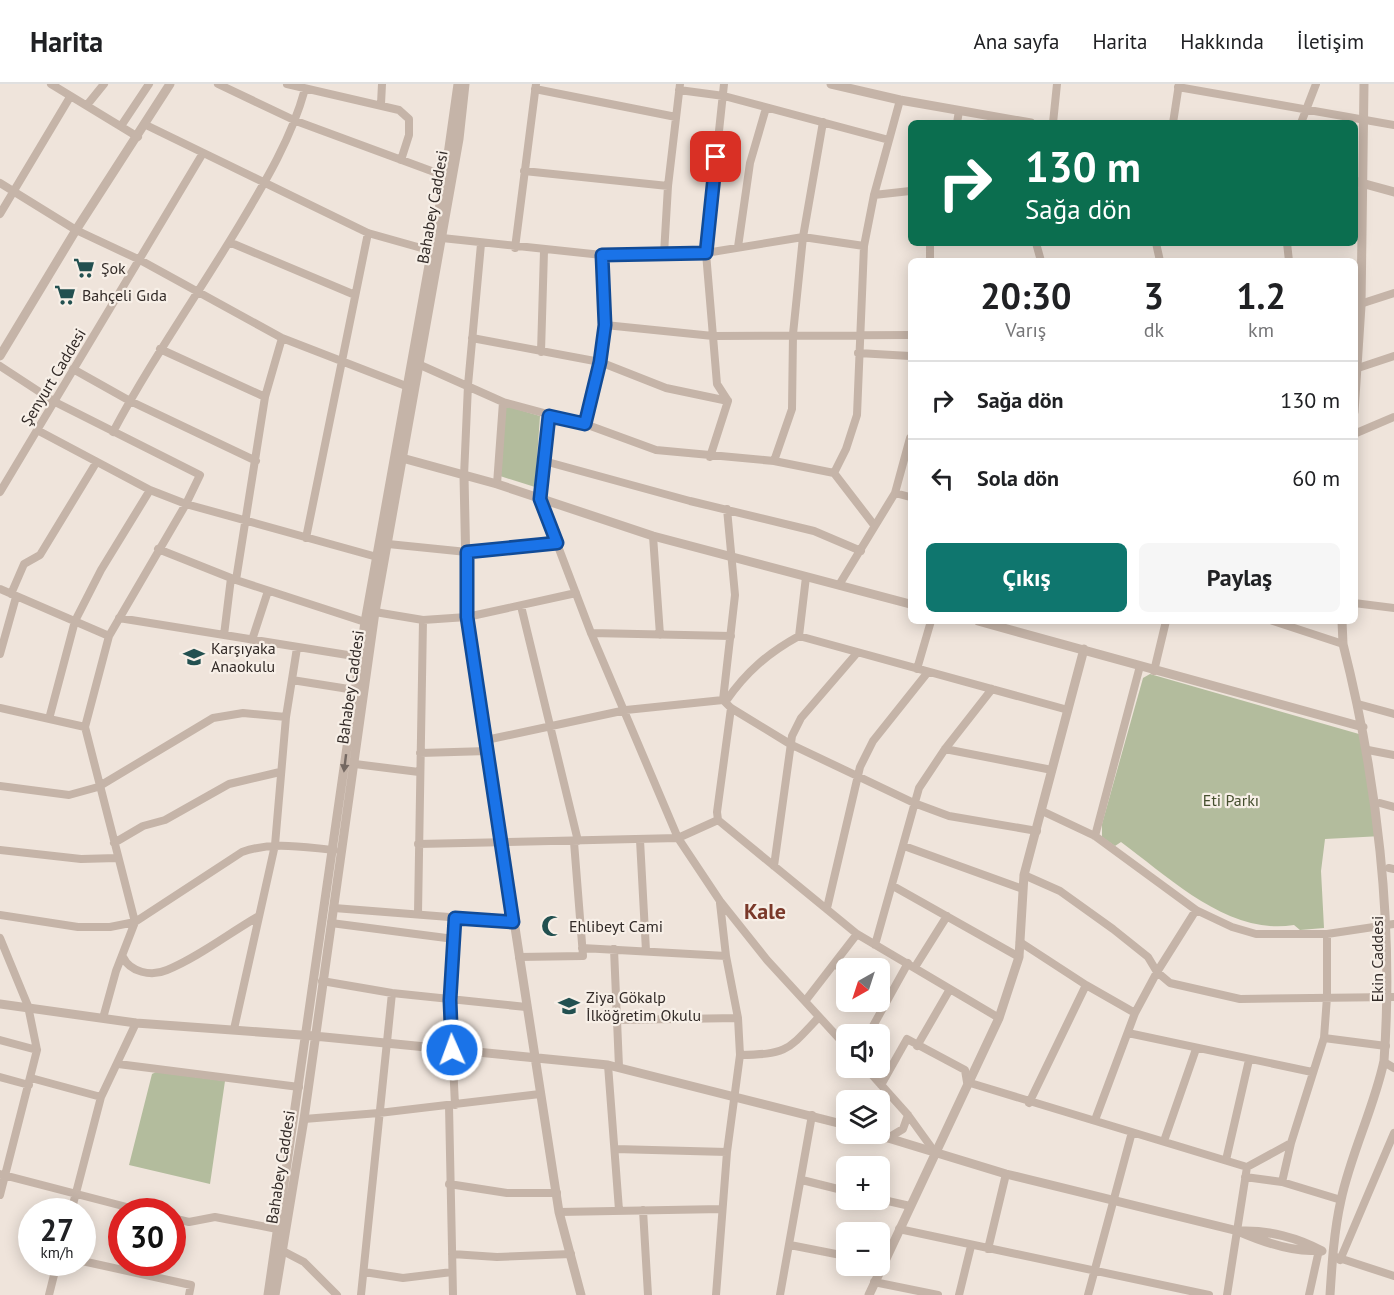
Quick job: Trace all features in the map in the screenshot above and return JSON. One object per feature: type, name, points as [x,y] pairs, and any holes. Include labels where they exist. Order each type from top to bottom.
[{"type":"street","points":[[51,84],[138,137]]},
{"type":"street","points":[[87,105],[104,84]]},
{"type":"street","points":[[121,126],[149,84]]},
{"type":"street","points":[[0,356],[76,230],[146,125],[170,84]]},
{"type":"street","points":[[218,84],[296,121],[446,176]]},
{"type":"street","points":[[287,84],[399,110],[409,119],[409,135],[401,160]]},
{"type":"street","points":[[381,84],[381,104]]},
{"type":"street","name":"Bahabey Caddesi","points":[[275,1295],[304,1119],[310,1036],[365,622],[406,386],[446,176],[458,84]]},
{"type":"street","name":"Bahabey Caddesi","points":[[268,1295],[299,1087],[322,981],[334,908],[375,612],[459,139],[465,84]]},
{"type":"street","points":[[724,84],[706,253],[717,384],[728,401]]},
{"type":"street","points":[[831,84],[900,100],[1013,120]]},
{"type":"street","points":[[1053,120],[1057,84]]},
{"type":"street","points":[[1302,120],[1316,84]]},
{"type":"street","points":[[1364,84],[1358,182],[1358,368],[1394,356]]},
{"type":"street","points":[[515,248],[535,86],[676,117]]},
{"type":"street","points":[[1173,120],[1178,86],[1305,111],[1394,125]]},
{"type":"street","points":[[664,254],[668,186],[680,87],[724,96],[889,140]]},
{"type":"street","points":[[113,432],[160,350],[198,293],[264,184],[296,121],[305,89]]},
{"type":"street","points":[[0,214],[70,96]]},
{"type":"street","points":[[834,473],[846,449],[857,415],[864,246],[874,195],[900,100]]},
{"type":"street","points":[[738,248],[750,163],[766,108]]},
{"type":"street","points":[[958,120],[959,111]]},
{"type":"street","points":[[774,461],[792,409],[793,334],[803,237],[823,122]]},
{"type":"street","points":[[146,125],[368,233],[432,251]]},
{"type":"street","name":"Şenyurt Caddesi","points":[[0,492],[203,153]]},
{"type":"street","points":[[524,171],[668,186]]},
{"type":"street","points":[[1358,182],[1394,192]]},
{"type":"street","points":[[0,183],[76,230],[140,260],[282,338],[406,386]]},
{"type":"street","points":[[874,195],[908,191]]},
{"type":"street","points":[[306,538],[368,233]]},
{"type":"street","points":[[442,238],[515,248],[602,255],[706,253],[803,237],[864,246]]},
{"type":"street","points":[[229,242],[355,296]]},
{"type":"street","points":[[481,244],[468,385],[464,476],[467,617],[559,1212],[581,1295]]},
{"type":"street","points":[[541,352],[544,251]]},
{"type":"street","points":[[585,424],[600,362],[605,325],[602,255]]},
{"type":"street","points":[[1358,306],[1394,293]]},
{"type":"street","points":[[605,325],[713,336],[908,335]]},
{"type":"street","points":[[224,635],[233,579],[247,521],[265,397],[282,338]]},
{"type":"street","points":[[472,338],[600,362],[666,388],[728,401]]},
{"type":"street","points":[[160,350],[265,397]]},
{"type":"street","points":[[858,353],[908,356]]},
{"type":"street","points":[[418,364],[503,402],[585,424],[656,450],[710,457],[774,461],[834,473],[874,525]]},
{"type":"street","points":[[0,366],[55,402],[200,475],[186,504],[109,636],[85,728],[135,922],[116,971],[103,1018]]},
{"type":"street","points":[[73,369],[130,401],[256,461]]},
{"type":"street","points":[[710,457],[728,401]]},
{"type":"street","points":[[497,484],[503,402]]},
{"type":"street","points":[[549,416],[540,499],[591,633],[626,710],[678,837],[720,901],[766,960],[806,1000],[836,1035]]},
{"type":"street","points":[[1358,432],[1394,417]]},
{"type":"street","points":[[37,430],[150,490],[186,504],[377,557]]},
{"type":"street","points":[[839,585],[895,493],[908,445]]},
{"type":"street","points":[[402,458],[497,484],[653,536],[732,555],[908,603]]},
{"type":"street","points":[[544,461],[814,531],[861,551]]},
{"type":"street","points":[[0,654],[24,564],[40,555],[96,463]]},
{"type":"street","points":[[49,719],[75,621],[101,570],[150,490]]},
{"type":"street","points":[[895,493],[908,496]]},
{"type":"street","points":[[727,509],[735,595],[718,819],[857,934],[999,1018]]},
{"type":"street","points":[[653,536],[660,635]]},
{"type":"street","points":[[388,544],[467,552],[557,543]]},
{"type":"street","points":[[158,549],[233,579],[365,622]]},
{"type":"street","points":[[799,636],[806,577]]},
{"type":"street","points":[[0,589],[109,636]]},
{"type":"street","points":[[252,640],[268,591]]},
{"type":"street","points":[[375,612],[423,620],[467,617],[576,593]]},
{"type":"street","points":[[1358,604],[1394,608]]},
{"type":"street","points":[[519,957],[583,956],[576,841],[521,606]]},
{"type":"street","points":[[119,618],[360,657]]},
{"type":"street","points":[[418,913],[423,620]]},
{"type":"street","points":[[917,669],[930,624]]},
{"type":"street","points":[[998,624],[1154,671],[1363,727]]},
{"type":"street","points":[[1154,671],[1165,624]]},
{"type":"street","points":[[1283,624],[1343,644]]},
{"type":"street","name":"Ekin Caddesi","points":[[1330,1295],[1341,1200],[1384,1062],[1394,997],[1391,868],[1380,803],[1343,644],[1342,624]]},
{"type":"street","points":[[591,633],[731,636]]},
{"type":"street","points":[[727,703],[749,671],[765,656],[799,636],[1068,710]]},
{"type":"street","points":[[234,1029],[275,845],[286,717],[297,648]]},
{"type":"street","points":[[890,1245],[999,1018],[1018,957],[1024,875],[1084,649]]},
{"type":"street","points":[[774,866],[790,744],[801,718],[857,653]]},
{"type":"street","points":[[1095,836],[1140,666]]},
{"type":"street","points":[[827,908],[857,776],[873,741],[928,672]]},
{"type":"street","points":[[292,680],[355,690]]},
{"type":"street","points":[[875,945],[919,788],[992,689]]},
{"type":"street","points":[[486,740],[626,710],[727,703],[790,744],[914,803],[948,816],[1037,831]]},
{"type":"street","points":[[1358,704],[1394,714]]},
{"type":"street","points":[[0,708],[85,728]]},
{"type":"street","points":[[0,786],[69,795],[99,787],[213,718],[243,713],[286,717]]},
{"type":"street","points":[[945,750],[1052,770]]},
{"type":"street","points":[[1368,750],[1394,755]]},
{"type":"street","points":[[420,753],[488,751]]},
{"type":"street","points":[[355,764],[419,772]]},
{"type":"street","points":[[114,843],[142,826],[165,820],[229,784],[280,772]]},
{"type":"street","points":[[1380,803],[1394,807]]},
{"type":"street","points":[[1042,811],[1095,836],[1196,910],[1214,920],[1256,934],[1327,934],[1393,924]]},
{"type":"street","points":[[418,844],[640,840],[678,837],[718,819]]},
{"type":"street","points":[[640,840],[646,951]]},
{"type":"street","points":[[0,915],[78,927],[110,927],[135,922],[242,852],[260,846],[275,845],[334,850]]},
{"type":"street","points":[[904,846],[1023,889]]},
{"type":"street","points":[[0,850],[81,859],[117,858]]},
{"type":"street","points":[[1024,875],[1060,891],[1113,929],[1148,957],[1156,972],[1170,983],[1240,999],[1394,997]]},
{"type":"street","points":[[893,886],[1018,957]]},
{"type":"street","points":[[716,1295],[727,1152],[740,1055],[738,1018],[726,956],[720,901]]},
{"type":"street","points":[[334,908],[513,922]]},
{"type":"street","points":[[1095,1120],[1135,1013],[1156,972],[1196,910]]},
{"type":"street","points":[[123,957],[127,966],[135,971],[165,971],[259,916]]},
{"type":"street","points":[[890,995],[947,916]]},
{"type":"street","points":[[453,1295],[449,1184],[452,1105],[450,1000],[455,918]]},
{"type":"street","points":[[331,923],[454,939]]},
{"type":"street","points":[[806,1000],[857,934]]},
{"type":"street","points":[[1282,1182],[1291,1143],[1324,1038],[1327,997],[1327,934]]},
{"type":"street","points":[[0,938],[28,1006],[36,1050],[30,1081],[3,1175],[0,1195]]},
{"type":"street","points":[[1020,942],[1086,985],[1135,1013]]},
{"type":"street","points":[[582,948],[726,956]]},
{"type":"street","points":[[614,949],[615,1020],[619,1067]]},
{"type":"street","points":[[322,981],[392,993],[526,1007]]},
{"type":"street","points":[[1029,1103],[1086,985]]},
{"type":"street","points":[[917,1046],[950,988]]},
{"type":"street","points":[[363,1294],[392,993]]},
{"type":"street","points":[[0,1004],[28,1006],[136,1023],[234,1029],[608,1065],[836,1122]]},
{"type":"street","points":[[740,1055],[783,1052],[790,1048],[819,1017]]},
{"type":"street","points":[[615,1020],[738,1018]]},
{"type":"street","points":[[74,1198],[101,1097],[136,1023]]},
{"type":"street","points":[[1128,1033],[1312,1072]]},
{"type":"street","points":[[1324,1038],[1386,1046]]},
{"type":"street","points":[[881,1085],[907,1039],[965,1070],[967,1082]]},
{"type":"street","points":[[0,1040],[36,1050]]},
{"type":"street","points":[[1164,1141],[1196,1049]]},
{"type":"street","points":[[1226,1160],[1249,1060]]},
{"type":"street","points":[[1384,1062],[1394,1068]]},
{"type":"street","points":[[118,1064],[299,1087]]},
{"type":"street","points":[[608,1065],[620,1210]]},
{"type":"street","points":[[0,1077],[30,1081],[101,1097]]},
{"type":"street","points":[[875,1078],[908,1115],[934,1151]]},
{"type":"street","points":[[967,1082],[1029,1103],[1095,1120],[1247,1167],[1291,1143]]},
{"type":"street","points":[[304,1119],[379,1113],[540,1094]]},
{"type":"street","points":[[780,1295],[812,1115]]},
{"type":"street","points":[[890,1137],[903,1129],[908,1115]]},
{"type":"street","points":[[1088,1295],[1132,1132]]},
{"type":"street","points":[[1336,1257],[1394,1133]]},
{"type":"street","points":[[890,1139],[1006,1174],[1238,1231],[1253,1238],[1309,1251],[1319,1250],[1394,1276]]},
{"type":"street","points":[[615,1149],[727,1152]]},
{"type":"street","points":[[1227,1295],[1247,1167]]},
{"type":"street","points":[[988,1249],[1006,1174]]},
{"type":"street","points":[[3,1175],[108,1203]]},
{"type":"street","points":[[1245,1177],[1282,1182],[1341,1200]]},
{"type":"street","points":[[802,1180],[836,1188]]},
{"type":"street","points":[[449,1184],[507,1193],[557,1193]]},
{"type":"street","points":[[890,1201],[910,1206]]},
{"type":"street","points":[[559,1212],[723,1209]]},
{"type":"street","points":[[643,1210],[648,1295]]},
{"type":"street","points":[[186,1221],[215,1217],[278,1229]]},
{"type":"street","points":[[899,1229],[1209,1295]]},
{"type":"street","points":[[790,1245],[836,1254]]},
{"type":"street","points":[[959,1295],[971,1246]]},
{"type":"street","points":[[281,1250],[304,1262],[337,1295]]},
{"type":"street","points":[[1310,1295],[1319,1250]]},
{"type":"street","points":[[452,1254],[496,1257],[571,1254]]},
{"type":"street","points":[[96,1264],[191,1285],[189,1295]]},
{"type":"street","points":[[364,1272],[404,1278],[452,1272]]},
{"type":"street","points":[[49,1295],[54,1276]]},
{"type":"street","points":[[869,1295],[876,1276]]},
{"type":"street","points":[[874,1282],[938,1295]]},
{"type":"green space","points":[[506,406],[540,416],[535,487],[500,476]]},
{"type":"green space","name":"Eti Parkı","points":[[1150,674],[1359,734],[1382,836],[1325,839],[1321,871],[1324,928],[1300,930],[1294,925],[1270,926],[1246,922],[1224,913],[1180,887],[1121,842],[1115,846],[1102,837],[1102,824],[1143,678]]},
{"type":"green space","points":[[156,1072],[225,1081],[210,1184],[129,1165],[152,1074]]},
{"type":"place","name":"Şok","points":[[84,268]]},
{"type":"place","name":"Bahçeli Gıda","points":[[65,295]]},
{"type":"place","name":"Karşıyaka Anaokulu","points":[[194,657]]},
{"type":"place","name":"Ehlibeyt Cami","points":[[552,926]]},
{"type":"place","name":"Ziya Gökalp İlköğretim Okulu","points":[[569,1006]]},
{"type":"district","name":"Kale","points":[[765,911]]},
{"type":"route","points":[[452,1050],[450,1000],[455,918],[513,922],[467,617],[467,552],[557,543],[540,499],[549,416],[585,424],[600,362],[605,325],[602,255],[706,253],[716,157]]}]
